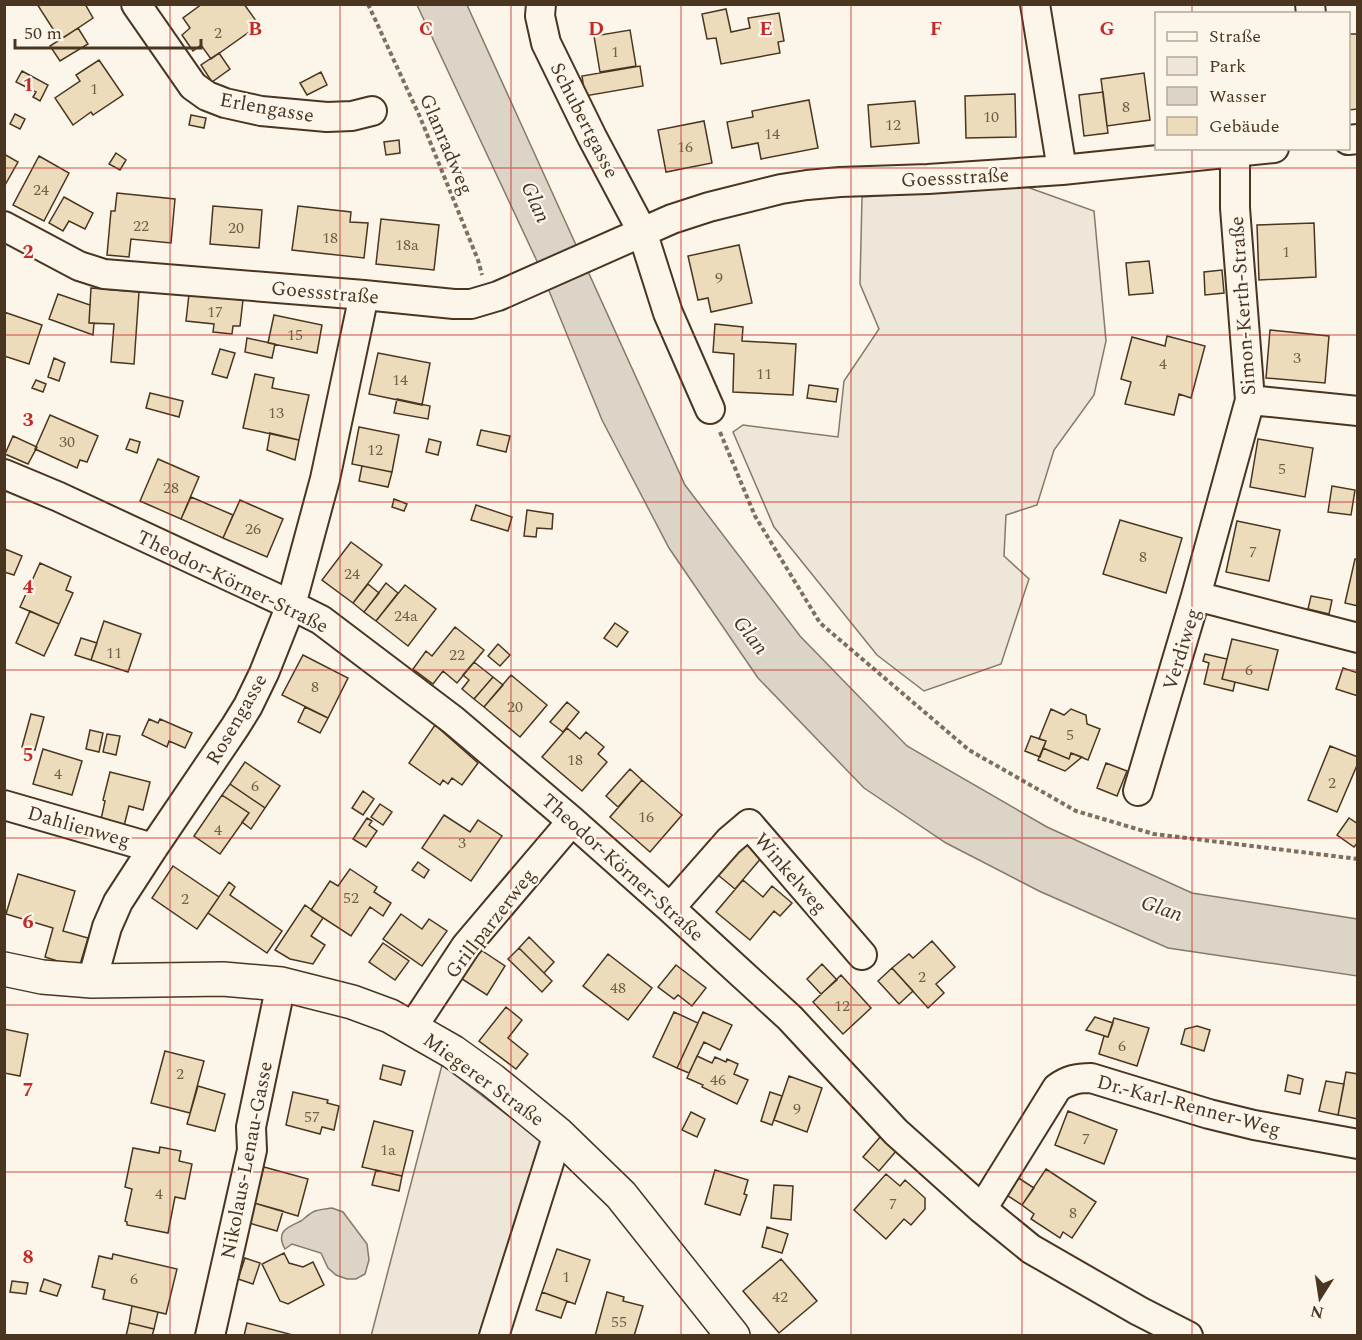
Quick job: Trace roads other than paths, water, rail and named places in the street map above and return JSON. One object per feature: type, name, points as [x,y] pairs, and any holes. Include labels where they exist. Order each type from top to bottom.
[{"type":"main road","name":"Miegerer Straße","points":[[4,969],[42,977],[92,981],[223,979],[281,984],[371,1008],[390,1016],[463,1059],[558,1134],[621,1195],[733,1335]]},
{"type":"street","name":"Erlengasse","points":[[136,4],[193,86],[207,96],[225,103],[261,111],[327,117],[352,116],[372,111]]},
{"type":"street","name":"Schubertgasse","points":[[541,4],[540,16],[546,43],[642,231]]},
{"type":"street","points":[[1035,4],[1062,170]]},
{"type":"street","name":"Goessstraße","points":[[4,226],[79,266],[104,274],[471,304],[494,297],[672,219],[781,189],[807,184],[1062,170],[1258,150]]},
{"type":"street","name":"Simon-Kerth-Straße","points":[[1197,596],[1250,400],[1235,208],[1235,153]]},
{"type":"street","points":[[642,231],[668,313],[710,409]]},
{"type":"street","name":"Rosengasse","points":[[92,981],[107,927],[118,902],[248,706],[291,605],[325,479],[364,295]]},
{"type":"street","points":[[1250,400],[1358,411]]},
{"type":"street","name":"Theodor-Körner-Straße","points":[[4,474],[59,497],[321,620],[453,720],[572,821],[790,1018],[896,1132],[1030,1249],[1139,1311],[1188,1335]]},
{"type":"street","name":"Verdiweg","points":[[1138,791],[1197,596],[1358,638]]},
{"type":"street","name":"Dahlienweg","points":[[4,805],[153,848]]},
{"type":"street","name":"Grillparzerweg","points":[[412,1028],[466,946],[572,821]]},
{"type":"street","name":"Winkelweg","points":[[670,908],[729,841],[749,824],[862,955]]},
{"type":"street","name":"Nikolaus-Lenau-Gasse","points":[[210,1335],[252,1150],[251,1127],[281,984]]},
{"type":"street","name":"Dr.-Karl-Renner-Weg","points":[[982,1209],[1057,1088],[1079,1078],[1091,1078],[1209,1114],[1254,1125],[1358,1144]]},
{"type":"street","points":[[494,1335],[558,1134]]},
{"type":"water","name":"Glan","points":[[417,5],[467,5],[685,485],[800,636],[907,746],[1047,827],[1192,893],[1357,919],[1357,976],[1168,948],[1039,891],[946,843],[864,788],[758,678],[669,548],[602,420],[536,259]]},
{"type":"water","points":[[332,1208],[343,1212],[367,1244],[369,1260],[365,1274],[356,1279],[336,1275],[328,1268],[321,1253],[292,1244],[285,1249],[282,1243],[284,1230],[315,1211]]}]
